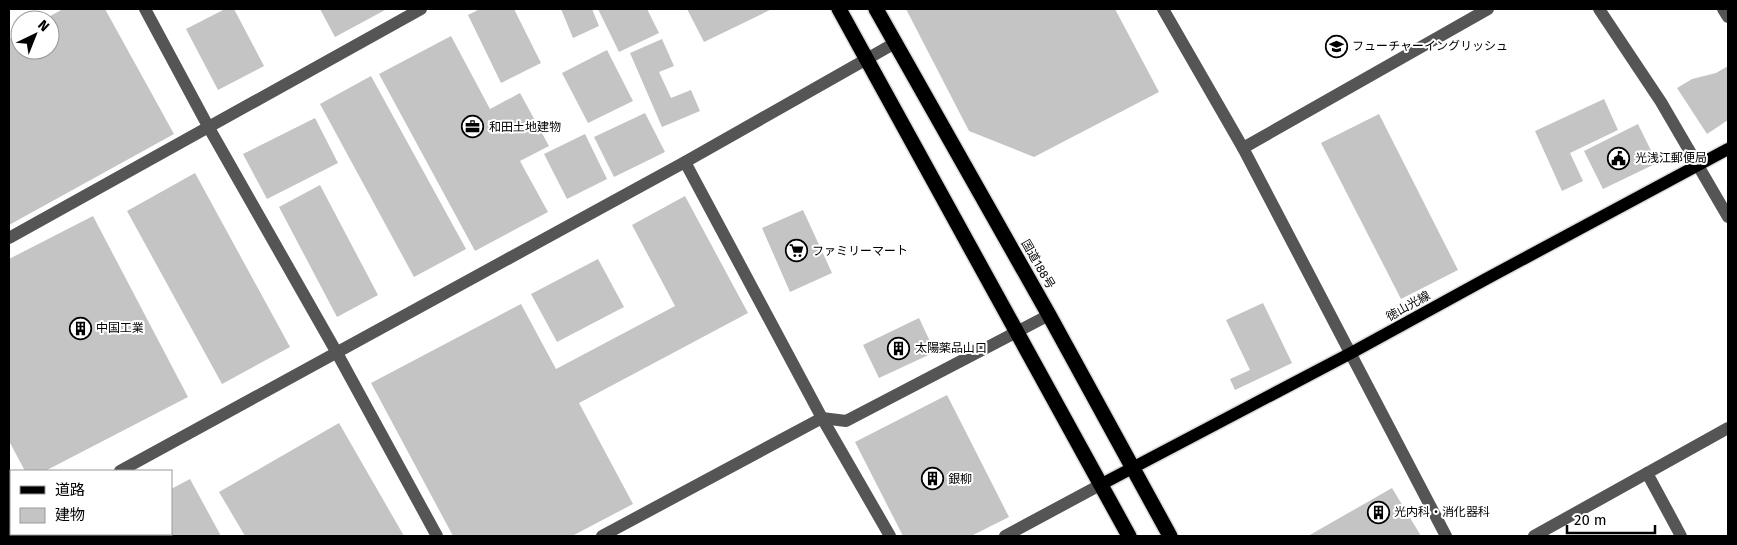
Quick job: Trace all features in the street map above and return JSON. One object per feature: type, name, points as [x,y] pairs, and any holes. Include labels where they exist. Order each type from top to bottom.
[{"type":"highway","points":[[839,9],[1129,536]]},
{"type":"highway","name":"国道188号","points":[[876,9],[1049,314],[1170,536]]},
{"type":"main road","name":"徳山光線","points":[[1100,485],[1134,469],[1351,353],[1728,149]]},
{"type":"street","points":[[145,9],[208,128],[337,353],[437,536]]},
{"type":"street","points":[[9,238],[421,9]]},
{"type":"street","points":[[1163,9],[1243,148],[1446,536]]},
{"type":"street","points":[[1243,148],[1488,9]]},
{"type":"street","points":[[1599,9],[1661,102],[1728,217]]},
{"type":"street","points":[[1723,9],[1728,17]]},
{"type":"street","points":[[122,470],[685,162],[895,43]]},
{"type":"street","points":[[685,162],[822,418],[890,536]]},
{"type":"street","points":[[602,536],[822,418],[846,421],[1049,314]]},
{"type":"street","points":[[1534,536],[1728,428]]},
{"type":"street","points":[[1647,473],[1681,536]]},
{"type":"street","points":[[1005,536],[1100,485]]},
{"type":"building","points":[[63,9],[105,9],[174,134],[9,225],[9,39],[10,60],[60,60],[60,11]]},
{"type":"building","points":[[225,9],[234,9],[264,66],[218,90],[186,29]]},
{"type":"building","points":[[320,9],[387,9],[335,37]]},
{"type":"building","points":[[480,9],[514,9],[541,63],[501,83],[468,15]]},
{"type":"building","points":[[561,9],[592,9],[599,26],[573,38]]},
{"type":"building","points":[[598,9],[647,9],[659,33],[619,52]]},
{"type":"building","points":[[687,9],[772,9],[704,42]]},
{"type":"building","points":[[906,9],[1115,9],[1159,92],[1034,157],[969,131]]},
{"type":"building","name":"和田土地建物","points":[[451,36],[490,109],[520,93],[549,146],[520,161],[548,212],[475,251],[379,74]]},
{"type":"building","points":[[662,39],[674,66],[659,72],[671,98],[691,90],[700,111],[662,127],[630,53]]},
{"type":"building","points":[[607,50],[633,101],[588,123],[562,73]]},
{"type":"building","points":[[1728,66],[1728,120],[1707,134],[1677,88],[1692,79],[1716,73]]},
{"type":"building","points":[[371,76],[466,249],[414,277],[320,104]]},
{"type":"building","points":[[1604,99],[1618,130],[1570,153],[1583,181],[1562,191],[1535,131]]},
{"type":"building","points":[[645,113],[665,152],[614,177],[594,137]]},
{"type":"building","points":[[1379,114],[1458,270],[1401,299],[1321,143]]},
{"type":"building","points":[[315,118],[338,163],[267,199],[243,154]]},
{"type":"building","points":[[1638,124],[1657,163],[1603,189],[1584,151]]},
{"type":"building","points":[[585,134],[607,179],[567,199],[544,154]]},
{"type":"building","points":[[195,173],[290,347],[222,384],[127,211]]},
{"type":"building","points":[[320,185],[378,295],[337,317],[279,207]]},
{"type":"building","points":[[685,196],[748,313],[579,403],[633,504],[572,536],[453,536],[371,383],[521,304],[556,369],[675,306],[632,225]]},
{"type":"building","points":[[803,210],[832,273],[790,292],[762,228]]},
{"type":"building","name":"中国工業","points":[[93,216],[188,397],[47,470],[24,470],[9,441],[9,259]]},
{"type":"building","points":[[598,259],[624,307],[557,342],[531,294]]},
{"type":"building","points":[[1263,303],[1292,363],[1235,390],[1230,379],[1250,370],[1226,320]]},
{"type":"building","name":"太陽薬品山口","points":[[919,318],[935,352],[879,378],[863,345]]},
{"type":"building","name":"銀柳","points":[[947,395],[1009,517],[971,536],[903,536],[855,442]]},
{"type":"building","points":[[339,423],[404,536],[245,536],[219,492]]},
{"type":"building","points":[[190,479],[221,536],[140,536],[172,535],[172,488]]},
{"type":"building","name":"光内科・消化器科","points":[[1392,488],[1421,536],[1308,536]]},
{"type":"place","name":"フューチャーイングリッシュ","points":[[1336,46]]},
{"type":"place","name":"和田土地建物","points":[[473,127]]},
{"type":"place","name":"光浅江郵便局","points":[[1619,158]]},
{"type":"place","name":"ファミリーマート","points":[[796,251]]},
{"type":"place","name":"中国工業","points":[[80,328]]},
{"type":"place","name":"太陽薬品山口","points":[[899,348]]},
{"type":"place","name":"銀柳","points":[[932,479]]},
{"type":"place","name":"光内科・消化器科","points":[[1378,512]]}]
